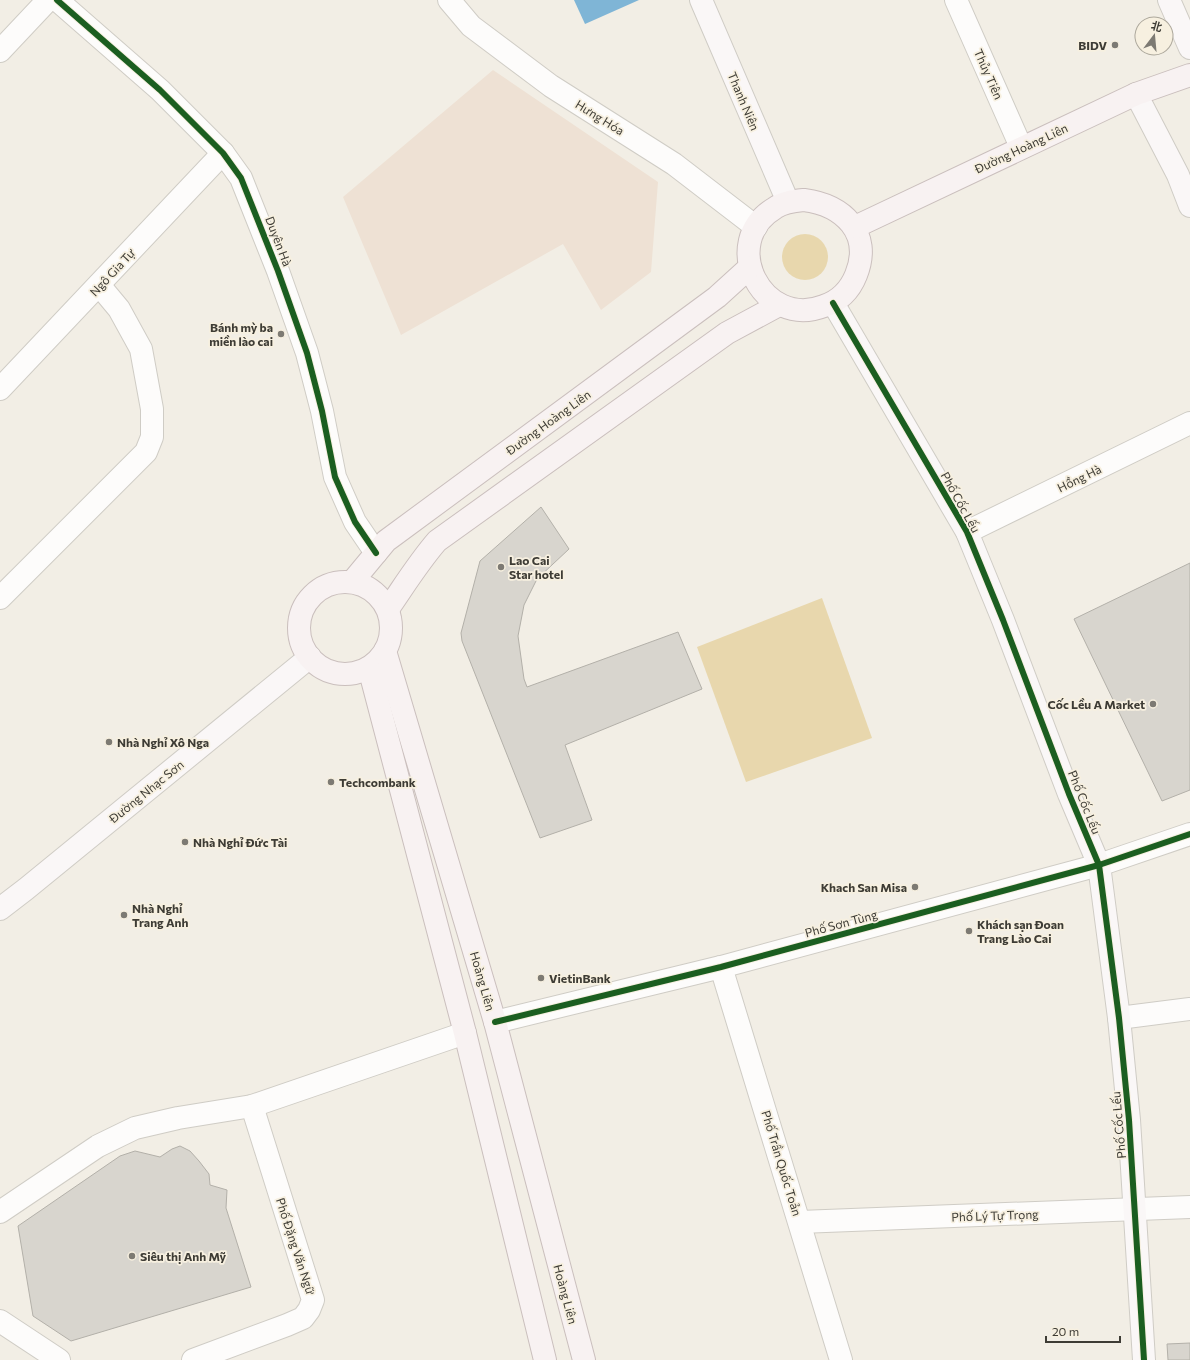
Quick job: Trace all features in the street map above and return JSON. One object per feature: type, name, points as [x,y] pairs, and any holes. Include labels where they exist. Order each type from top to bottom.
[{"type":"main road","name":"Đường Hoàng Liên","points":[[855,227],[1021,147],[1136,94],[1190,76]]},
{"type":"main road","points":[[804,200],[820,202],[840,212],[858,232],[860,264],[850,286],[843,295],[833,303],[816,310],[797,310],[779,305],[766,295],[756,282],[750,267],[750,240],[756,227],[764,216],[775,207],[788,202],[804,200]]},
{"type":"main road","name":"Đường Hoàng Liên","points":[[352,582],[386,541],[718,297],[750,267]]},
{"type":"main road","points":[[388,609],[406,584],[417,564],[436,541],[727,333],[779,305]]},
{"type":"main road","points":[[336,582],[352,582],[363,585],[373,591],[388,609],[392,630],[385,651],[369,668],[344,674],[331,672],[319,666],[310,657],[302,644],[299,628],[302,612],[310,599],[321,588],[336,582]]},
{"type":"main road","name":"Hoàng Liên","points":[[385,651],[495,1022],[584,1360]]},
{"type":"main road","points":[[369,668],[465,1033],[545,1360]]},
{"type":"main road","points":[[465,1033],[495,1022]]},
{"type":"street","points":[[0,51],[48,0]]},
{"type":"street","name":"Duyên Hà","points":[[57,0],[160,90],[223,153],[241,178],[253,205],[307,353],[322,411],[335,477],[355,522],[376,553]]},
{"type":"street","name":"Hưng Hóa","points":[[449,0],[472,26],[551,86],[674,164],[756,227]]},
{"type":"street","name":"Thanh Niên","points":[[700,0],[788,202]]},
{"type":"street","name":"Thủy Tiên","points":[[956,0],[1021,147]]},
{"type":"street","points":[[1169,0],[1190,48]]},
{"type":"street","points":[[1136,94],[1178,175],[1190,206]]},
{"type":"street","name":"Ngô Gia Tự","points":[[0,389],[223,153]]},
{"type":"street","points":[[0,598],[146,452],[152,437],[152,409],[142,349],[120,309],[99,285]]},
{"type":"street","name":"Phố Cốc Lếu","points":[[833,303],[967,532],[1004,620],[1069,794],[1099,865],[1119,1018],[1129,1120],[1144,1360]]},
{"type":"street","name":"Hồng Hà","points":[[967,532],[1190,424]]},
{"type":"street","name":"Đường Nhạc Sơn","points":[[0,909],[310,657]]},
{"type":"street","name":"Phố Sơn Tùng","points":[[495,1022],[721,967],[1099,865],[1190,834]]},
{"type":"street","name":"Phố Trần Quốc Toản","points":[[721,967],[841,1360]]},
{"type":"street","points":[[1119,1018],[1190,1009]]},
{"type":"street","points":[[0,1212],[98,1146],[135,1128],[178,1118],[252,1106],[465,1033]]},
{"type":"street","name":"Phố Đặng Văn Ngữ","points":[[193,1360],[303,1318],[309,1310],[313,1300],[252,1106]]},
{"type":"street","name":"Phố Lý Tự Trọng","points":[[800,1222],[1190,1207]]},
{"type":"street","points":[[0,1321],[59,1360]]},
{"type":"shaded area","points":[[493,70],[658,182],[651,272],[601,310],[563,244],[401,335],[343,197]]},
{"type":"shaded area","points":[[810,234],[814,235],[824,244],[827,248],[827,266],[818,276],[810,280],[800,280],[792,276],[783,266],[782,252],[786,244],[796,235]]},
{"type":"shaded area","points":[[822,598],[872,738],[746,782],[697,647]]},
{"type":"water","points":[[574,0],[639,0],[585,24]]},
{"type":"building","points":[[541,507],[569,549],[537,579],[524,605],[518,636],[524,679],[527,687],[678,632],[702,689],[565,745],[592,820],[540,838],[462,641],[461,633],[480,561]]},
{"type":"building","name":"Cốc Lều A Market","points":[[1190,563],[1190,790],[1162,801],[1074,619]]},
{"type":"building","name":"Siêu thị Anh Mỹ","points":[[180,1146],[190,1151],[209,1174],[210,1185],[227,1190],[226,1208],[251,1287],[71,1341],[33,1316],[18,1226],[120,1156],[135,1151],[160,1157],[172,1149]]},
{"type":"building","points":[[1190,1343],[1190,1360],[1168,1360],[1167,1344]]},
{"type":"cycle path","points":[[57,0],[160,90],[223,153],[241,178],[278,271],[307,353],[322,411],[335,477],[355,522],[376,553]]},
{"type":"cycle path","points":[[833,303],[967,532],[1003,620],[1069,794],[1099,865],[1119,1018],[1129,1120],[1144,1360]]},
{"type":"cycle path","points":[[495,1022],[721,967],[1099,865],[1190,834]]},
{"type":"place","name":"BIDV","points":[[1115,45]]},
{"type":"place","name":"Bánh mỳ ba miền lào cai","points":[[281,334]]},
{"type":"place","name":"Lao Cai Star hotel","points":[[501,567]]},
{"type":"place","name":"Cốc Lều A Market","points":[[1153,704]]},
{"type":"place","name":"Nhà Nghỉ Xô Nga","points":[[109,742]]},
{"type":"place","name":"Techcombank","points":[[331,782]]},
{"type":"place","name":"Nhà Nghỉ Đức Tài","points":[[185,842]]},
{"type":"place","name":"Khach San Misa","points":[[915,887]]},
{"type":"place","name":"Nhà Nghỉ Trang Anh","points":[[124,915]]},
{"type":"place","name":"Khách sạn Đoan Trang Lào Cai","points":[[969,931]]},
{"type":"place","name":"VietinBank","points":[[541,978]]},
{"type":"place","name":"Siêu thị Anh Mỹ","points":[[132,1256]]}]
